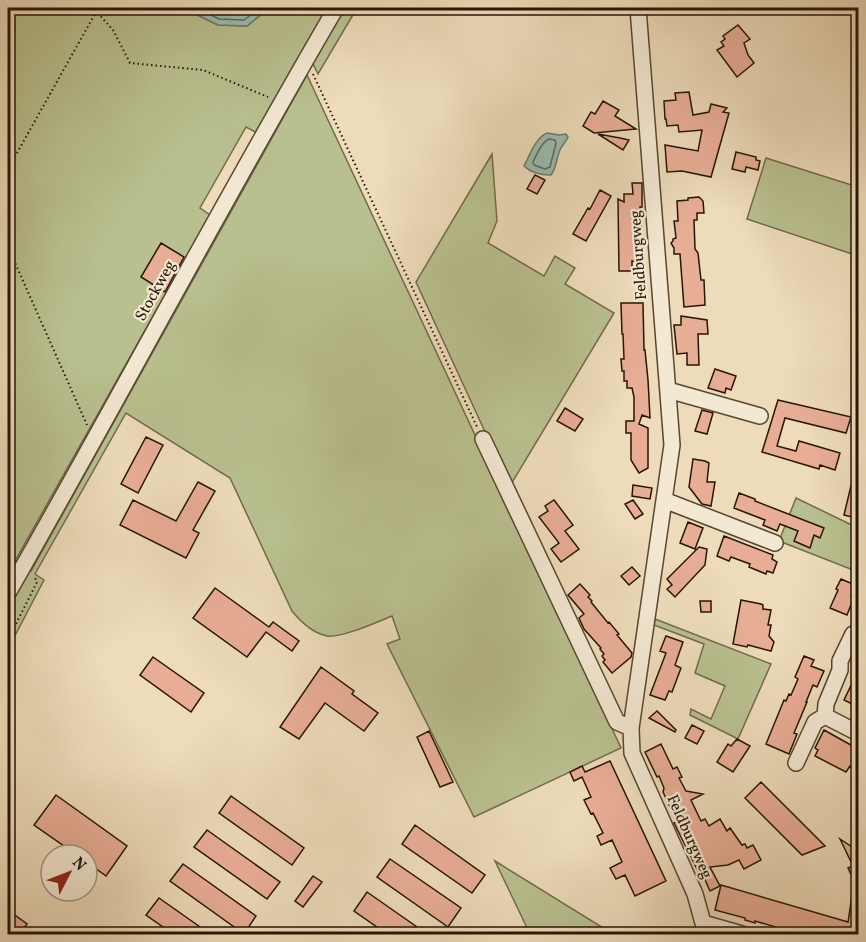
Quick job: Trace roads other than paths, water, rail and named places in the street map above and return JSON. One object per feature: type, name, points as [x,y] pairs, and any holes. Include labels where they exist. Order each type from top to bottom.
[{"type":"street","name":"Stockweg","points":[[8,593],[281,102],[336,8]]},
{"type":"street","name":"Feldburgweg","points":[[638,8],[672,445],[631,729],[632,753],[695,894],[703,923],[742,934]]},
{"type":"street","points":[[668,390],[760,416]]},
{"type":"street","points":[[483,439],[618,722],[631,729]]},
{"type":"street","points":[[664,500],[775,543]]},
{"type":"street","points":[[825,716],[826,704],[840,670],[840,661],[853,634]]},
{"type":"street","points":[[825,716],[858,733]]},
{"type":"street","points":[[796,764],[815,722],[825,716]]},
{"type":"water","points":[[183,8],[269,8],[247,26],[218,25]]},
{"type":"water","points":[[547,133],[566,134],[568,137],[560,150],[551,175],[537,173],[524,166],[536,143]]}]
